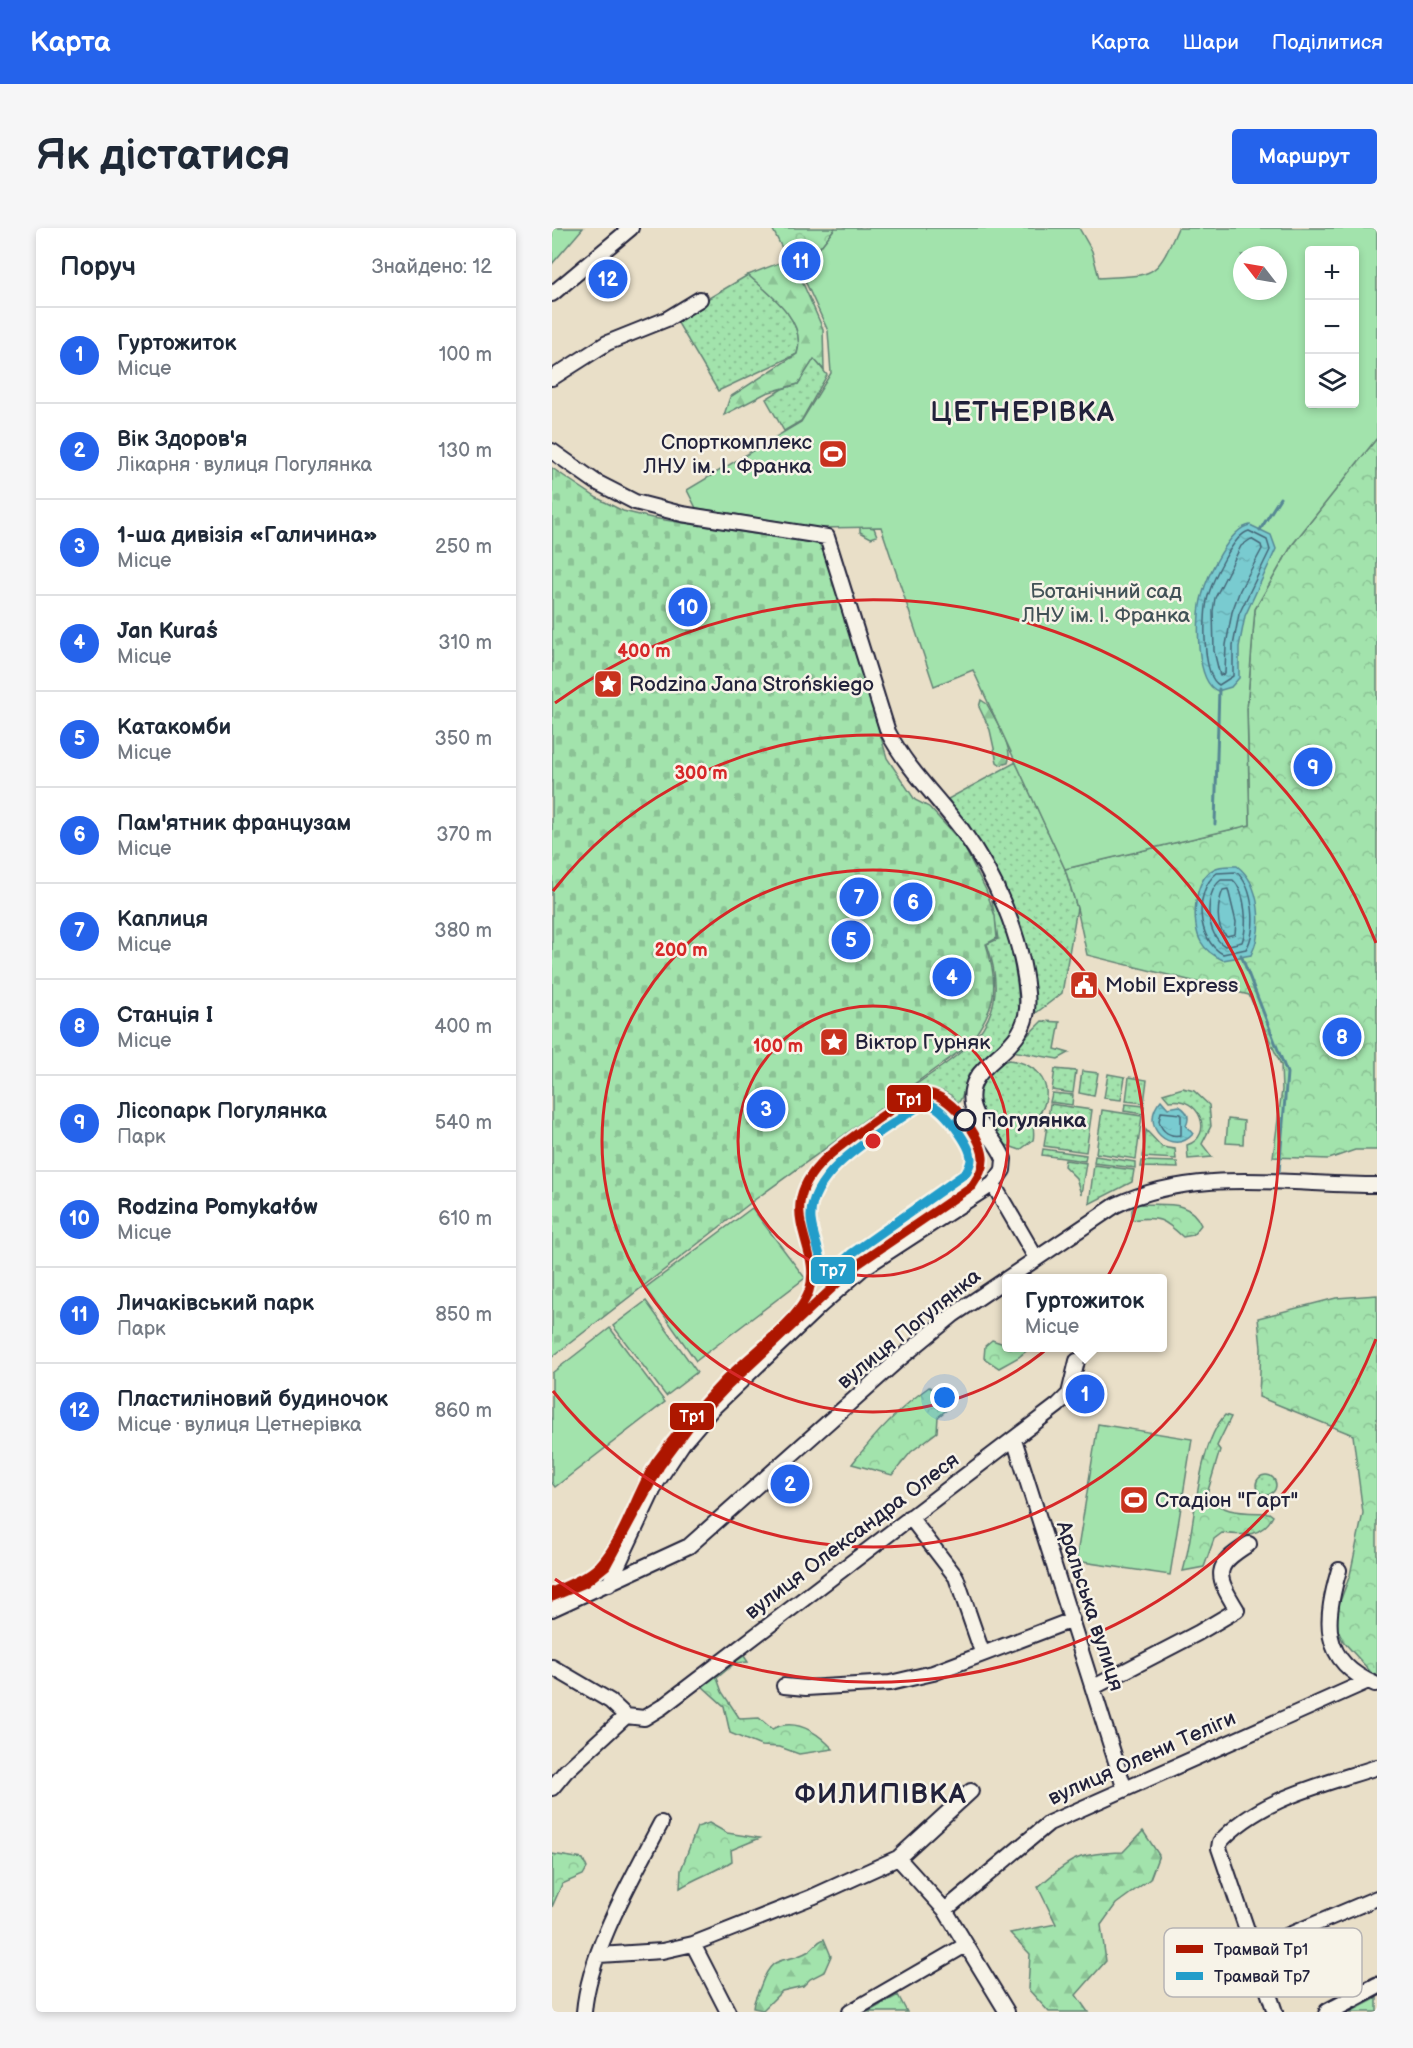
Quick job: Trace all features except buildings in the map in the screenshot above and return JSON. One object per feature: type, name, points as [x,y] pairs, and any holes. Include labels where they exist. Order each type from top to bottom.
[{"type":"main road","points":[[1362,1994],[1377,1986]]},
{"type":"main road","points":[[1328,2012],[1356,1997]]},
{"type":"street","points":[[552,294],[631,228]]},
{"type":"street","points":[[552,378],[607,343],[667,319],[700,298]]},
{"type":"street","points":[[552,451],[603,487],[635,502],[682,514],[827,537],[888,732],[900,756],[962,831],[993,882],[1018,944],[1028,991],[1027,1021],[1014,1041],[981,1071],[974,1083],[972,1095],[974,1109],[1002,1154],[1005,1164],[993,1184],[862,1269],[713,1408],[683,1443],[657,1482],[609,1584]]},
{"type":"street","name":"вулиця Погулянка","points":[[1013,1274],[1116,1205],[1140,1194],[1168,1186],[1218,1182],[1377,1185]]},
{"type":"street","points":[[993,1184],[1036,1258]]},
{"type":"street","name":"вулиця Погулянка","points":[[552,1609],[689,1546],[897,1361],[953,1315],[1002,1281]]},
{"type":"street","name":"вулиця Олександра Олеся","points":[[626,1716],[644,1718],[651,1714],[1014,1439],[1069,1394],[1077,1361]]},
{"type":"street","name":"Аральська вулиця","points":[[1014,1439],[1124,1787]]},
{"type":"street","points":[[910,1517],[956,1577],[982,1652]]},
{"type":"street","points":[[1094,1687],[1237,1610],[1221,1580],[1221,1568],[1225,1558],[1249,1544]]},
{"type":"street","points":[[1339,1570],[1330,1601],[1328,1625],[1330,1638],[1349,1667],[1373,1683]]},
{"type":"street","points":[[784,1686],[806,1688],[890,1683],[933,1673],[982,1652],[1072,1620]]},
{"type":"street","points":[[552,1667],[610,1701],[626,1716],[566,1771],[552,1788]]},
{"type":"street","name":"вулиця Олени Теліги","points":[[945,1910],[1049,1822],[1124,1787],[1373,1683]]},
{"type":"street","points":[[1246,1928],[1219,1848],[1220,1842],[1246,1819],[1282,1799],[1377,1767]]},
{"type":"street","points":[[599,1955],[662,1951],[693,1944],[750,1923],[898,1858],[971,1791]]},
{"type":"street","points":[[584,2012],[585,1994],[616,1911],[661,1823]]},
{"type":"street","points":[[898,1858],[945,1910],[964,1946],[1007,2012]]},
{"type":"street","points":[[1305,1928],[1377,1898]]},
{"type":"street","points":[[693,1944],[728,2012]]},
{"type":"street","points":[[850,2012],[964,1946]]},
{"type":"street","points":[[1270,1997],[1275,2012]]},
{"type":"green space","points":[[552,228],[583,228],[552,264]]},
{"type":"green space","points":[[772,228],[835,228],[801,272],[783,250]]},
{"type":"green space","name":"Ботанічний сад ЛНУ ім. І. Франка","points":[[835,228],[1079,228],[1092,251],[1099,278],[1131,276],[1151,271],[1164,258],[1178,228],[1377,228],[1377,438],[1292,545],[1255,609],[1247,709],[1250,825],[1065,869],[973,670],[934,686],[881,527],[820,528],[696,508],[687,490],[801,422],[831,373],[828,331],[801,272]]},
{"type":"green space","points":[[784,261],[797,270],[823,329],[824,370],[814,359],[798,384],[766,393],[724,415],[730,397],[797,354],[799,342],[792,320],[785,309],[748,275]]},
{"type":"green space","points":[[748,275],[785,309],[792,320],[799,342],[797,354],[718,391],[675,318]]},
{"type":"green space","points":[[814,358],[827,375],[801,421],[784,431],[766,399],[782,389],[798,384]]},
{"type":"green space","points":[[1377,438],[1377,1150],[1355,1150],[1329,1159],[1273,1157],[1282,1090],[1281,1065],[1249,995],[1087,955],[1077,908],[1065,869],[1250,825],[1247,709],[1255,609],[1292,545]]},
{"type":"green space","points":[[552,468],[597,498],[623,511],[652,518],[819,544],[828,553],[887,758],[915,800],[929,807],[962,843],[986,890],[995,916],[997,938],[986,944],[994,985],[990,1009],[968,1045],[753,1201],[552,1357]]},
{"type":"green space","points":[[863,526],[874,528],[877,536],[871,538],[860,532]]},
{"type":"green space","points":[[981,700],[987,704],[1006,741],[1008,763],[1001,765],[997,762],[990,730],[979,707]]},
{"type":"green space","points":[[1016,762],[1065,869],[1077,908],[1062,993],[1036,1013],[1025,947],[1009,907],[986,852],[948,799]]},
{"type":"green space","points":[[992,901],[998,909],[1009,940],[1017,980],[1019,999],[1016,1024],[1006,1038],[974,1067],[958,1103],[944,1091],[927,1089],[914,1091],[912,1087],[968,1045],[981,1030],[990,1013],[995,994],[994,971],[987,944],[998,939]]},
{"type":"green space","points":[[1042,1021],[1060,1022],[1055,1049],[1069,1053],[1058,1059],[1012,1051]]},
{"type":"green space","points":[[1009,1060],[1025,1064],[1033,1069],[1039,1074],[1046,1088],[1044,1105],[1033,1124],[1033,1140],[1020,1150],[1006,1145],[979,1108],[977,1087],[998,1063]]},
{"type":"green space","points":[[1055,1069],[1076,1071],[1073,1093],[1052,1090]]},
{"type":"green space","points":[[1082,1071],[1098,1073],[1094,1096],[1079,1093]]},
{"type":"green space","points":[[1108,1074],[1125,1077],[1121,1100],[1104,1098]]},
{"type":"green space","points":[[1129,1077],[1147,1080],[1144,1103],[1126,1101]]},
{"type":"green space","points":[[1183,1088],[1194,1091],[1209,1105],[1211,1126],[1202,1144],[1212,1157],[1188,1159],[1187,1145],[1196,1140],[1200,1133],[1202,1126],[1200,1117],[1189,1104],[1169,1101],[1163,1094]]},
{"type":"green space","points":[[1052,1093],[1073,1095],[1072,1105],[1050,1102]]},
{"type":"green space","points":[[1050,1104],[1092,1110],[1086,1152],[1044,1146]]},
{"type":"green space","points":[[1125,1104],[1144,1106],[1143,1114],[1124,1111]]},
{"type":"green space","points":[[1102,1110],[1142,1116],[1136,1159],[1096,1153]]},
{"type":"green space","points":[[1228,1119],[1244,1121],[1243,1144],[1226,1143]]},
{"type":"green space","points":[[1146,1130],[1162,1147],[1175,1149],[1176,1159],[1143,1157]]},
{"type":"green space","points":[[1043,1149],[1086,1155],[1085,1161],[1042,1155]]},
{"type":"green space","points":[[1095,1156],[1135,1162],[1135,1168],[1094,1163]]},
{"type":"green space","points":[[1065,1160],[1086,1163],[1081,1194],[1076,1178],[1064,1166]]},
{"type":"green space","points":[[1142,1161],[1177,1162],[1178,1168],[1141,1167]]},
{"type":"green space","points":[[1094,1165],[1134,1170],[1132,1182],[1089,1204]]},
{"type":"green space","points":[[1137,1204],[1166,1204],[1182,1207],[1196,1216],[1201,1225],[1193,1235],[1183,1237],[1160,1220],[1149,1218],[1132,1220],[1132,1210]]},
{"type":"green space","points":[[752,1208],[805,1278],[696,1361],[645,1288]]},
{"type":"green space","points":[[1377,1295],[1377,1679],[1343,1641],[1333,1620],[1350,1575],[1363,1513],[1353,1435],[1259,1397],[1261,1348],[1258,1318],[1336,1298]]},
{"type":"green space","points":[[646,1301],[697,1372],[666,1396],[613,1326]]},
{"type":"green space","points":[[610,1328],[665,1402],[555,1487],[552,1483],[552,1373]]},
{"type":"green space","points":[[992,1340],[1002,1343],[1002,1352],[1025,1352],[999,1368],[984,1358],[985,1346]]},
{"type":"green space","points":[[929,1387],[951,1400],[950,1407],[938,1417],[937,1432],[911,1452],[892,1475],[852,1464],[888,1422]]},
{"type":"green space","points":[[1225,1415],[1231,1417],[1217,1446],[1220,1450],[1207,1494],[1212,1501],[1226,1509],[1269,1513],[1273,1516],[1269,1523],[1252,1534],[1222,1533],[1214,1539],[1204,1567],[1183,1571],[1202,1467],[1215,1429]]},
{"type":"green space","name":"Стадіон \"Гарт\"","points":[[1098,1424],[1192,1439],[1170,1575],[1076,1561]]},
{"type":"green space","points":[[1266,1475],[1273,1478],[1276,1485],[1273,1492],[1266,1495],[1259,1492],[1256,1485],[1259,1478]]},
{"type":"green space","points":[[744,1656],[748,1662],[735,1663],[717,1678],[722,1692],[740,1719],[759,1718],[772,1729],[789,1725],[805,1728],[820,1737],[833,1749],[799,1754],[780,1747],[761,1746],[730,1733],[724,1706],[701,1685]]},
{"type":"green space","points":[[709,1823],[727,1833],[760,1838],[731,1850],[732,1861],[680,1888],[681,1870],[697,1827]]},
{"type":"green space","points":[[1143,1831],[1159,1855],[1150,1879],[1116,1904],[1101,1925],[1106,1961],[1076,1995],[1088,2012],[1049,2012],[1028,1989],[1030,1954],[1010,1933],[1056,1924],[1038,1887],[1059,1869],[1085,1856],[1123,1852]]},
{"type":"green space","points":[[552,1854],[583,1859],[587,1868],[583,1875],[562,1884],[552,1907]]},
{"type":"green space","points":[[824,1939],[831,1956],[824,1972],[810,1979],[803,1986],[782,1991],[763,2010],[753,2008],[756,1996],[770,1967],[780,1960],[809,1951]]},
{"type":"green space","points":[[898,1995],[907,2012],[868,2012]]},
{"type":"green space","points":[[1377,1998],[1377,2012],[1350,2012]]},
{"type":"water","points":[[1250,525],[1271,535],[1276,549],[1245,616],[1239,647],[1239,678],[1231,687],[1218,691],[1210,685],[1201,663],[1198,633],[1200,605],[1209,577],[1220,554],[1242,528]]},
{"type":"water","points":[[1237,866],[1245,874],[1255,895],[1258,907],[1258,933],[1251,955],[1223,960],[1210,953],[1201,942],[1196,925],[1196,903],[1198,892],[1207,875],[1219,867]]},
{"type":"water","points":[[1161,1100],[1168,1108],[1179,1106],[1186,1112],[1188,1120],[1186,1126],[1193,1134],[1185,1140],[1176,1142],[1160,1136],[1153,1120],[1155,1110]]},
{"type":"waterway","points":[[1260,530],[1280,498]]},
{"type":"waterway","points":[[1215,824],[1219,689]]},
{"type":"waterway","points":[[1241,955],[1287,1073],[1279,1172]]},
{"type":"tram line","name":"Тр1","points":[[552,1592],[583,1578],[599,1566],[616,1542],[656,1462],[672,1441],[723,1382],[784,1326],[804,1302],[812,1274],[800,1212],[801,1196],[809,1178],[825,1159],[844,1144],[914,1096],[922,1093],[932,1094],[952,1106],[969,1126],[981,1148],[983,1165],[972,1186],[858,1264],[729,1385],[689,1427],[660,1466],[606,1566],[585,1583],[552,1597]]},
{"type":"tram line","name":"Тр7","points":[[931,1105],[943,1113],[967,1145],[971,1159],[966,1173],[851,1254],[823,1279],[822,1264],[811,1220],[813,1202],[821,1185],[834,1169],[868,1140],[919,1106],[931,1105]]},
{"type":"place","name":"Личаківський парк","points":[[801,261]]},
{"type":"place","name":"Пластиліновий будиночок","points":[[608,279]]},
{"type":"place","name":"Спорткомплекс ЛНУ ім. І. Франка","points":[[833,454]]},
{"type":"place","name":"Rodzina Pomykałów","points":[[688,607]]},
{"type":"place","name":"Rodzina Jana Strońskiego","points":[[608,684]]},
{"type":"place","name":"Лісопарк Погулянка","points":[[1313,767]]},
{"type":"place","name":"Каплиця","points":[[859,897]]},
{"type":"place","name":"Пам'ятник французам","points":[[913,902]]},
{"type":"place","name":"Катакомби","points":[[851,940]]},
{"type":"place","name":"Jan Kuraś","points":[[952,977]]},
{"type":"place","name":"Mobil Express","points":[[1084,985]]},
{"type":"place","name":"Cтанція I","points":[[1342,1037]]},
{"type":"place","name":"Віктор Гурняк","points":[[834,1042]]},
{"type":"place","name":"1-ша дивізія «Галичина»","points":[[766,1109]]},
{"type":"place","name":"Погулянка","points":[[965,1120]]},
{"type":"place","name":"Гуртожиток","points":[[1085,1394]]},
{"type":"place","name":"Вік Здоров'я","points":[[790,1484]]},
{"type":"place","name":"Стадіон \"Гарт\"","points":[[1134,1500]]},
{"type":"district","name":"ЦЕТНЕРІВКА","points":[[1023,413]]},
{"type":"district","name":"ФИЛИПІВКА","points":[[881,1795]]}]
